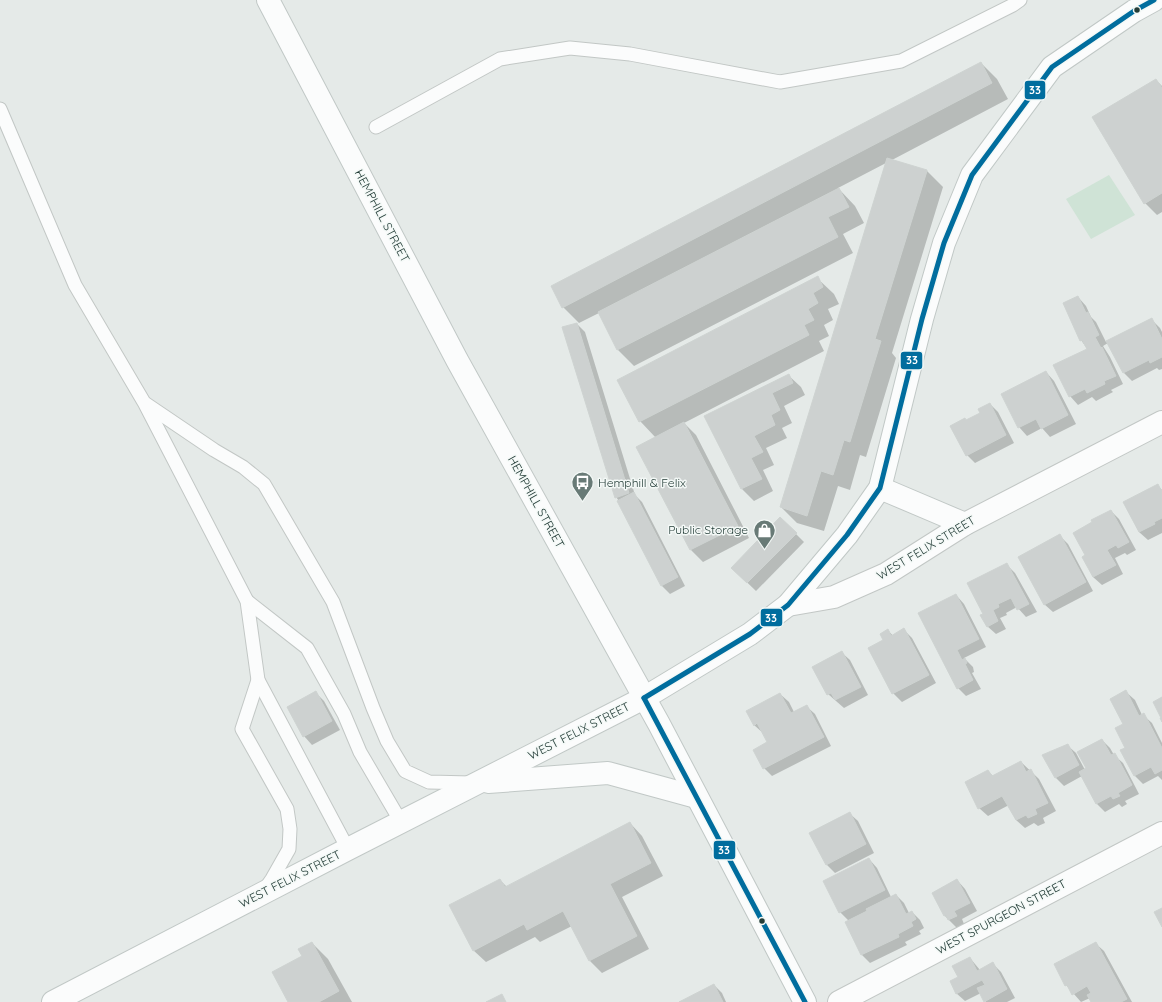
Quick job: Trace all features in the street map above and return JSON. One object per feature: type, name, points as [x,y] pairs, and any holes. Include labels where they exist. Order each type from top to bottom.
[{"type":"street","name":"HEMPHILL STREET","points":[[268,0],[457,360],[644,698],[805,1002]]},
{"type":"street","points":[[788,606],[847,535],[880,488],[922,319],[944,243],[972,175],[1052,67],[1134,11],[1154,0]]},
{"type":"street","name":"WEST FELIX STREET","points":[[53,1002],[262,893],[644,698],[750,634],[788,606],[834,597],[886,574],[965,524],[1162,422]]},
{"type":"street","points":[[880,488],[965,524]]},
{"type":"street","points":[[479,783],[608,773],[696,797]]},
{"type":"street","name":"WEST SPURGEON STREET","points":[[839,1002],[1162,833]]},
{"type":"lane","points":[[376,127],[500,59],[570,48],[630,54],[780,82],[902,61],[1013,5],[1020,0]]},
{"type":"lane","points":[[0,109],[75,285],[145,404],[247,601],[258,680],[348,849]]},
{"type":"lane","points":[[145,404],[214,450],[243,467],[264,484],[334,602],[378,722],[387,741],[405,771],[429,782],[479,783]]},
{"type":"lane","points":[[247,601],[307,648],[344,714],[360,752],[401,822]]},
{"type":"lane","points":[[258,680],[242,729],[287,809],[290,829],[289,849],[272,879],[262,893]]},
{"type":"green space","points":[[1109,175],[1135,215],[1091,239],[1066,199]]},
{"type":"building","points":[[981,62],[992,83],[562,308],[551,286]]},
{"type":"building","points":[[1156,79],[1162,88],[1162,193],[1144,204],[1092,117]]},
{"type":"building","points":[[887,158],[927,171],[875,339],[881,341],[850,442],[844,440],[833,475],[821,471],[807,516],[780,507]]},
{"type":"building","points":[[839,188],[849,207],[828,217],[838,237],[617,350],[598,312]]},
{"type":"building","points":[[818,276],[823,287],[813,293],[818,303],[808,309],[814,320],[804,325],[809,335],[639,422],[617,380]]},
{"type":"building","points":[[1078,296],[1086,313],[1088,312],[1099,335],[1095,337],[1101,348],[1102,347],[1116,376],[1104,381],[1105,384],[1087,393],[1085,389],[1069,397],[1053,365],[1087,349],[1082,340],[1080,341],[1063,303]]},
{"type":"building","points":[[1152,318],[1162,339],[1162,357],[1150,363],[1149,360],[1123,373],[1106,341]]},
{"type":"building","points":[[577,323],[629,493],[615,498],[562,327]]},
{"type":"building","points":[[1046,371],[1068,415],[1041,429],[1036,419],[1018,428],[1001,394]]},
{"type":"building","points":[[789,374],[793,383],[772,393],[780,410],[771,415],[775,425],[754,436],[763,452],[751,458],[762,479],[741,489],[704,416]]},
{"type":"building","points":[[990,403],[1006,435],[966,456],[950,426],[965,418],[966,420],[980,413],[978,409]]},
{"type":"building","points":[[684,422],[738,526],[690,550],[636,447]]},
{"type":"building","points":[[1158,484],[1161,490],[1162,489],[1162,518],[1154,522],[1155,524],[1139,532],[1123,502]]},
{"type":"building","points":[[634,492],[678,577],[661,586],[617,501]]},
{"type":"building","points":[[1111,510],[1129,542],[1118,548],[1116,545],[1107,550],[1116,565],[1093,577],[1082,557],[1085,555],[1073,533],[1092,522],[1091,520]]},
{"type":"building","name":"Public Storage","points":[[780,517],[797,533],[747,583],[731,568]]},
{"type":"building","points":[[1060,534],[1086,582],[1044,605],[1018,557]]},
{"type":"building","points":[[1007,563],[1029,604],[1017,610],[1011,598],[998,604],[999,607],[993,610],[998,621],[987,627],[980,615],[983,614],[967,583]]},
{"type":"building","points":[[956,594],[979,639],[957,650],[962,660],[965,658],[967,663],[965,664],[973,680],[957,689],[918,613]]},
{"type":"building","points":[[904,628],[929,675],[892,694],[868,648],[883,640],[880,634],[888,629],[891,636]]},
{"type":"building","points":[[842,651],[861,687],[835,700],[831,693],[827,695],[812,667]]},
{"type":"building","points":[[1126,690],[1139,716],[1144,713],[1162,748],[1162,770],[1155,774],[1151,767],[1134,776],[1120,750],[1125,748],[1115,728],[1123,724],[1110,699]]},
{"type":"building","points":[[316,691],[332,721],[303,737],[287,707]]},
{"type":"building","points":[[780,693],[791,713],[807,705],[824,737],[763,769],[753,750],[767,742],[757,723],[754,726],[746,711]]},
{"type":"building","points":[[1162,697],[1162,722],[1153,702]]},
{"type":"building","points":[[1102,739],[1111,755],[1115,753],[1132,785],[1118,793],[1120,796],[1113,799],[1111,796],[1096,804],[1079,772],[1086,768],[1077,752]]},
{"type":"building","points":[[1068,744],[1079,765],[1055,778],[1042,755]]},
{"type":"building","points":[[1021,761],[1026,772],[1031,769],[1048,803],[1035,809],[1037,814],[1028,818],[1026,815],[1016,820],[1002,796],[978,809],[965,782],[988,770],[992,776]]},
{"type":"building","points":[[850,812],[866,844],[826,865],[809,833]]},
{"type":"building","points":[[630,822],[651,863],[610,884],[637,936],[589,961],[563,911],[527,930],[524,924],[473,951],[449,905],[500,879],[505,887]]},
{"type":"building","points":[[869,858],[885,890],[839,913],[823,881]]},
{"type":"building","points":[[957,879],[970,903],[954,911],[957,916],[948,920],[946,915],[944,916],[932,893]]},
{"type":"building","points":[[896,894],[906,914],[912,911],[916,919],[911,922],[913,926],[898,934],[899,937],[861,955],[845,922],[867,911],[866,909]]},
{"type":"building","points":[[1162,908],[1162,927],[1154,912]]},
{"type":"building","points":[[312,942],[339,991],[319,1002],[288,1002],[272,972],[302,956],[298,949]]},
{"type":"building","points":[[1096,942],[1127,999],[1121,1002],[1091,1002],[1087,995],[1091,993],[1087,986],[1072,995],[1067,985],[1065,986],[1054,964]]},
{"type":"building","points":[[970,957],[977,971],[993,962],[1007,989],[984,1002],[977,988],[985,985],[982,980],[956,994],[950,981],[958,977],[952,966]]},
{"type":"building","points":[[714,984],[723,1002],[679,1002]]},
{"type":"building","points":[[502,994],[506,1002],[486,1002]]},
{"type":"transit line","name":"33","points":[[644,698],[750,634],[788,605],[847,535],[880,488],[922,319],[944,243],[972,175],[1052,67],[1134,11],[1154,0]]},
{"type":"transit line","name":"33","points":[[644,698],[805,1002]]},
{"type":"place","name":"Hemphill & Felix","points":[[582,502]]},
{"type":"place","name":"Public Storage","points":[[764,550]]}]
